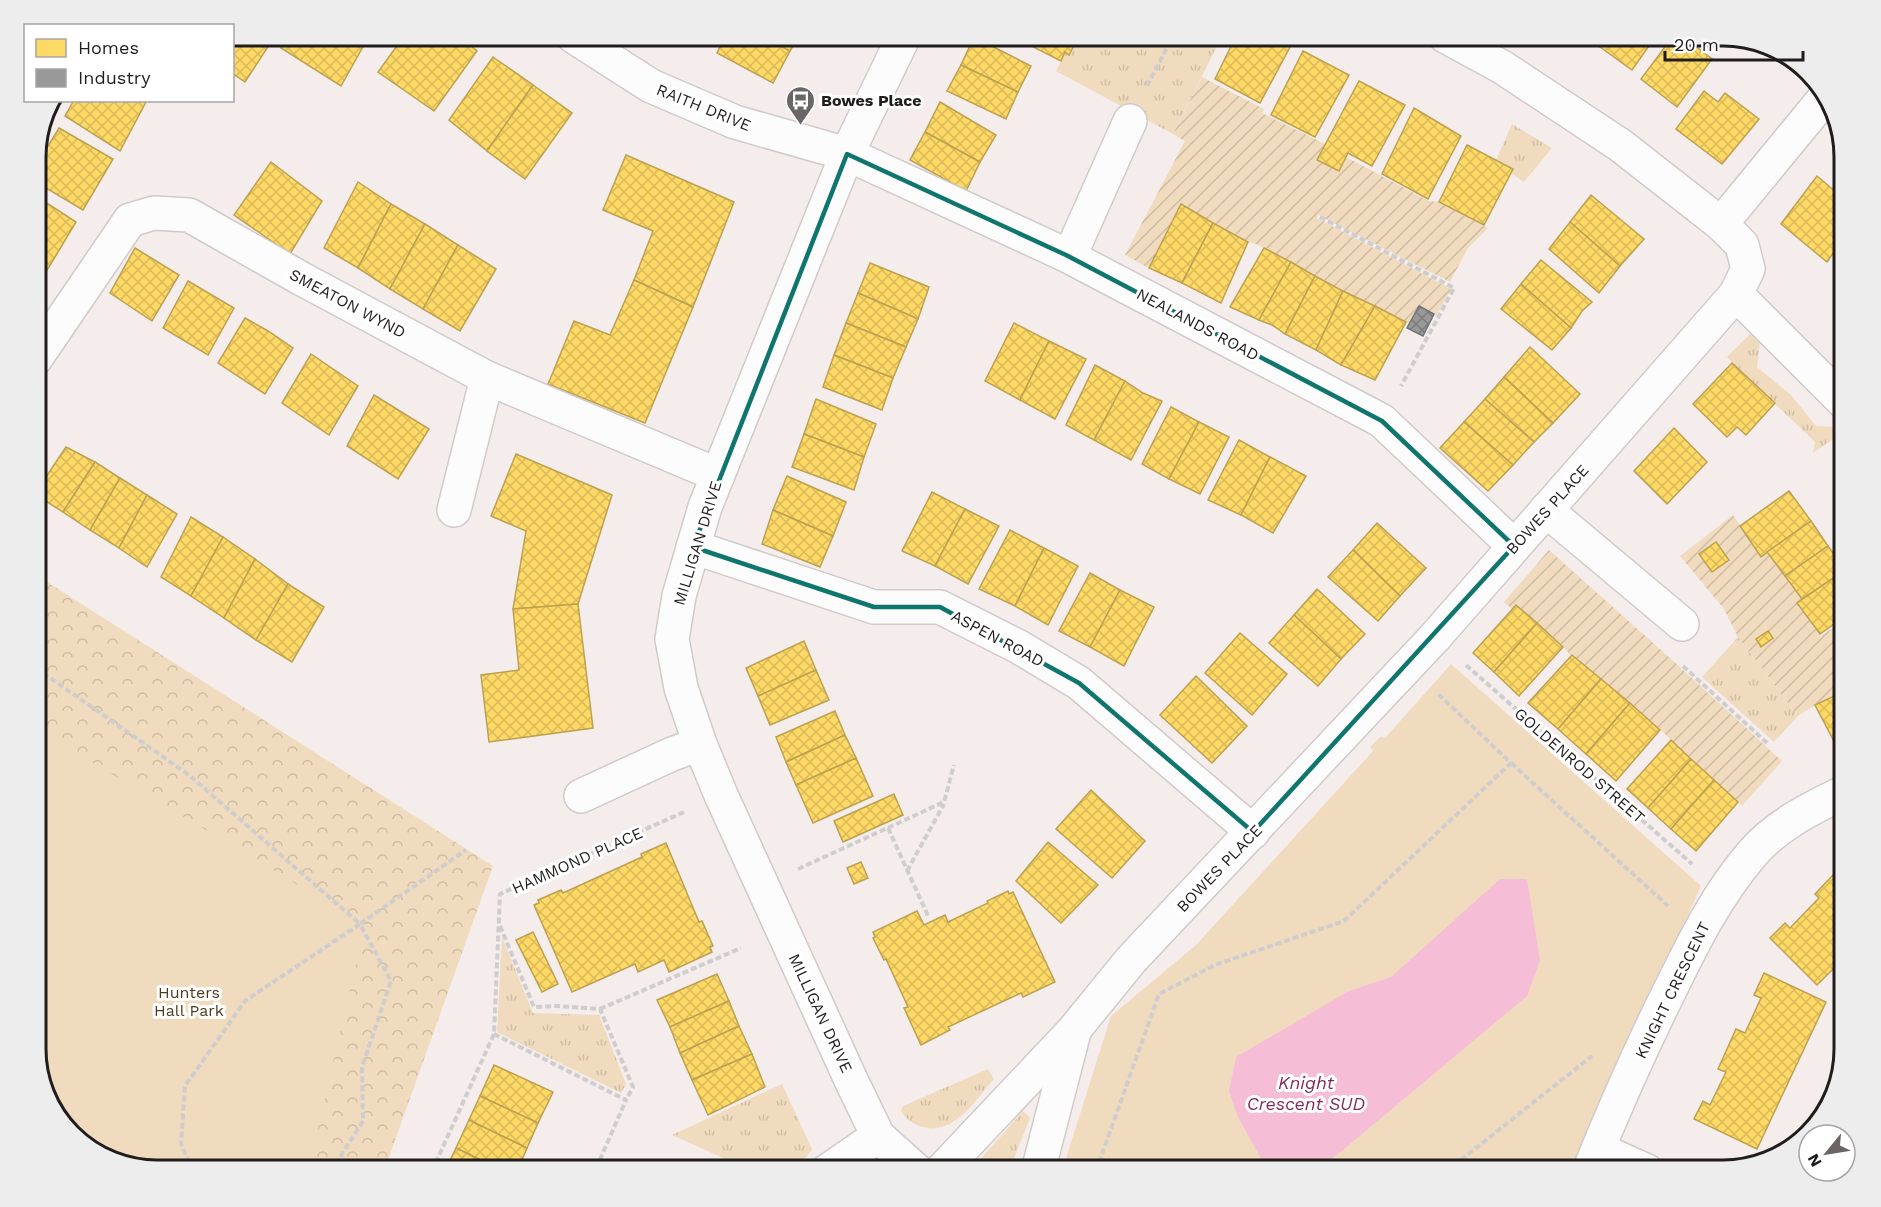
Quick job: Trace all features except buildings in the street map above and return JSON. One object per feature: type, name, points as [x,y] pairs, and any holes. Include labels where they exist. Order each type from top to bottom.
[{"type":"street","name":"RAITH DRIVE","points":[[589,46],[651,86],[735,122],[847,153]]},
{"type":"street","name":"MILLIGAN DRIVE","points":[[899,46],[847,153],[705,507],[678,596],[672,639],[681,688],[720,795],[878,1136],[905,1160]]},
{"type":"street","name":"BOWES PLACE","points":[[950,1160],[1074,1030],[1131,960],[1436,637],[1736,294],[1748,269],[1742,245],[1721,224],[1620,145],[1502,67],[1463,46]]},
{"type":"street","points":[[1721,224],[1820,103]]},
{"type":"street","points":[[1066,255],[1076,242],[1130,121]]},
{"type":"street","name":"NEALANDS ROAD","points":[[847,153],[1066,255],[1382,421],[1514,546]]},
{"type":"street","name":"SMEATON WYND","points":[[47,342],[130,220],[153,213],[189,215],[302,279],[487,378],[718,475]]},
{"type":"street","points":[[1736,294],[1834,392]]},
{"type":"street","points":[[454,510],[487,378]]},
{"type":"street","points":[[1546,510],[1682,624]]},
{"type":"street","name":"ASPEN ROAD","points":[[693,547],[874,607],[940,607],[1019,647],[1079,683],[1253,832]]},
{"type":"street","points":[[581,796],[672,754],[700,744]]},
{"type":"street","name":"KNIGHT CRESCENT","points":[[1593,1160],[1649,1032],[1700,928],[1751,854],[1779,828],[1834,798]]},
{"type":"street","name":"BOWES PLACE","points":[[1041,1160],[1074,1030]]},
{"type":"street","points":[[843,1160],[878,1136]]},
{"type":"path","points":[[1130,121],[1168,46]]},
{"type":"path","points":[[1320,217],[1454,288],[1382,421]]},
{"type":"path","points":[[1682,624],[1663,647],[1767,742]]},
{"type":"path","name":"GOLDENROD STREET","points":[[1436,637],[1724,893]]},
{"type":"path","points":[[1408,666],[1683,920],[1700,928]]},
{"type":"path","points":[[47,676],[189,775],[360,924],[391,981],[362,1067],[363,1121],[338,1160]]},
{"type":"path","points":[[1101,1159],[1159,994],[1215,965],[1344,921],[1511,763]]},
{"type":"path","points":[[907,872],[944,802],[954,765]]},
{"type":"path","name":"HAMMOND PLACE","points":[[437,1160],[494,1034],[500,894],[720,795]]},
{"type":"path","points":[[762,885],[944,802]]},
{"type":"path","points":[[888,828],[929,918]]},
{"type":"path","points":[[188,1160],[181,1144],[185,1086],[245,1001],[466,850]]},
{"type":"path","points":[[499,924],[534,1008],[557,1006],[600,1009],[741,948]]},
{"type":"path","points":[[600,1009],[633,1087],[600,1160]]},
{"type":"path","points":[[494,1034],[626,1100]]},
{"type":"path","points":[[1461,1160],[1595,1054]]},
{"type":"highlighted area","points":[[847,154],[1066,255],[1382,421],[1514,546],[1253,832],[1079,683],[940,607],[874,607],[693,547]]},
{"type":"green space","points":[[1074,46],[1217,46],[1173,134],[1056,71],[1065,52],[1070,55]]},
{"type":"green space","points":[[1202,77],[1264,109],[1262,113],[1325,144],[1317,160],[1339,171],[1346,157],[1429,201],[1439,202],[1488,228],[1468,248],[1450,282],[1318,215],[1317,218],[1451,289],[1436,316],[1419,306],[1410,324],[1254,243],[1248,242],[1182,205],[1149,268],[1125,255],[1185,141],[1173,134]]},
{"type":"green space","points":[[1512,124],[1552,148],[1524,182],[1511,173],[1513,169],[1496,160]]},
{"type":"green space","points":[[1751,333],[1760,341],[1757,367],[1791,395],[1816,426],[1834,427],[1834,439],[1813,453],[1815,442],[1727,357]]},
{"type":"green space","points":[[1733,515],[1761,556],[1767,552],[1802,599],[1798,603],[1820,636],[1834,628],[1834,696],[1798,716],[1738,637],[1724,609],[1680,556]]},
{"type":"green space","points":[[1549,550],[1782,761],[1742,806],[1664,733],[1573,655],[1571,656],[1563,646],[1516,605],[1512,609],[1504,602]]},
{"type":"green space","points":[[47,582],[493,866],[388,1160],[267,1160],[47,752]]},
{"type":"green space","points":[[1738,637],[1798,716],[1774,742],[1702,677]]},
{"type":"green space","points":[[1451,664],[1701,886],[1579,1160],[1065,1160],[1111,1016],[1196,945],[1373,751],[1370,747],[1381,736],[1385,738]]},
{"type":"green space","name":"Hunters Hall Park","points":[[47,736],[365,925],[311,1160],[143,1160],[122,1155],[96,1142],[74,1123],[61,1105],[52,1085],[47,1056]]},
{"type":"green space","points":[[502,937],[533,1013],[599,1015],[626,1084],[621,1093],[497,1032]]},
{"type":"green space","points":[[988,1069],[994,1079],[963,1114],[945,1126],[934,1128],[919,1126],[905,1117],[901,1111],[903,1106]]},
{"type":"green space","points":[[782,1084],[812,1149],[802,1160],[728,1160],[672,1135]]},
{"type":"green space","points":[[1023,1111],[1030,1118],[1013,1160],[980,1160]]},
{"type":"water","name":"Knight Crescent SUD","points":[[1500,879],[1527,879],[1540,960],[1527,996],[1330,1160],[1262,1160],[1238,1117],[1229,1091],[1236,1057],[1349,991],[1391,977]]},
{"type":"place","name":"Bowes Place","points":[[800,126]]}]
